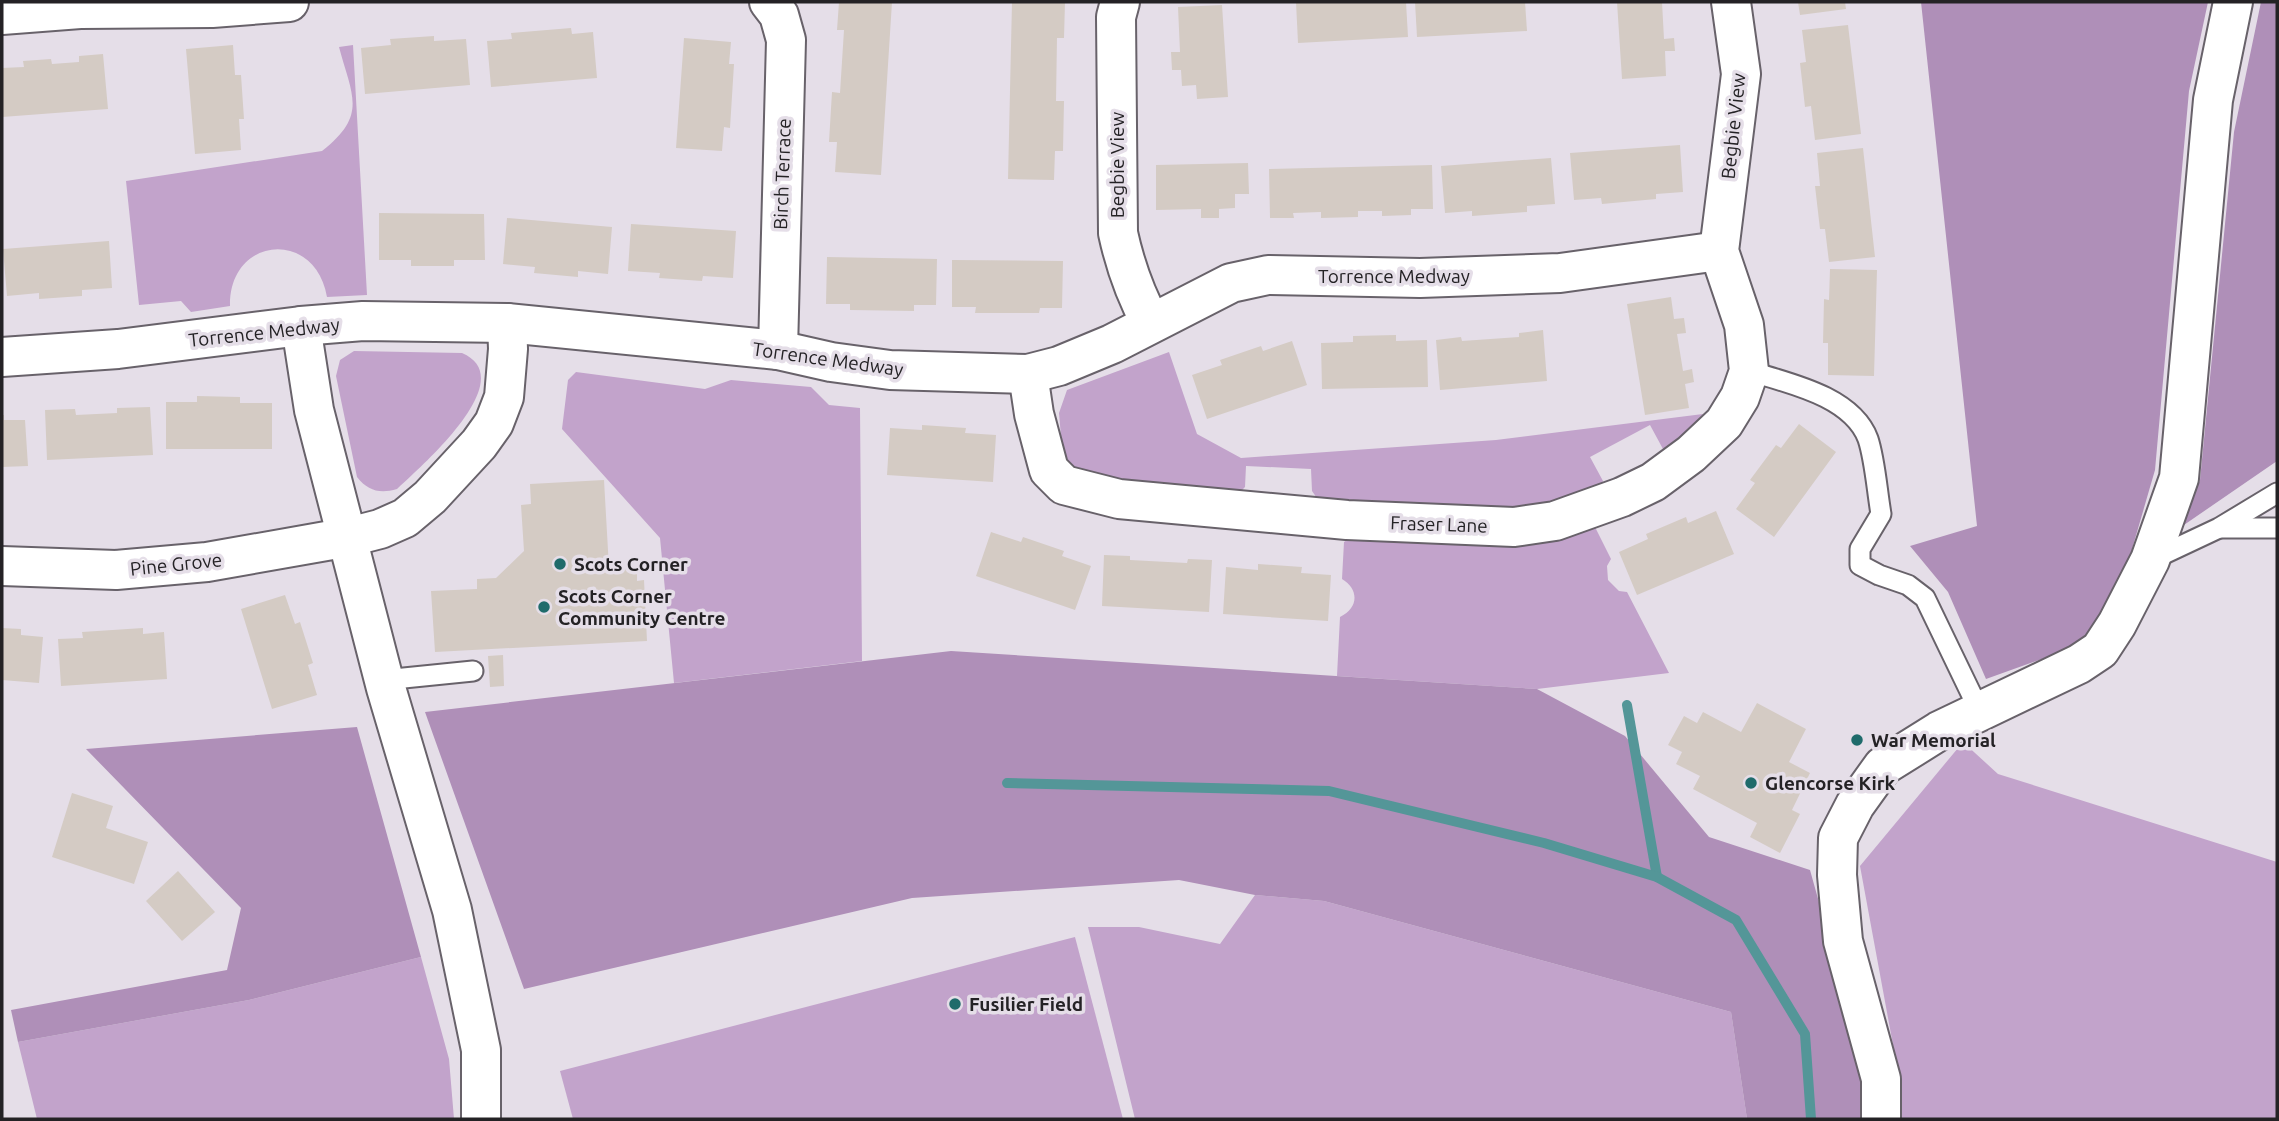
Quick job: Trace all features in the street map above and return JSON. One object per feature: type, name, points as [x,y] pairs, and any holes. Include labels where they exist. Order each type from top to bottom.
[{"type":"street","points":[[2,15],[80,9],[212,8],[289,2]]},
{"type":"street","name":"Birch Terrace","points":[[769,2],[779,15],[786,40],[778,350]]},
{"type":"street","name":"Begbie View","points":[[1120,2],[1116,17],[1118,233],[1124,261],[1137,297],[1151,323]]},
{"type":"street","name":"Begbie View","points":[[1719,251],[1741,74],[1731,2]]},
{"type":"street","points":[[1881,1119],[1881,1079],[1843,941],[1837,875],[1838,838],[1855,805],[1883,766],[1939,731],[2079,664],[2100,650],[2117,624],[2150,560],[2179,478],[2213,100],[2233,2]]},
{"type":"street","name":"Torrence Medway","points":[[2,357],[118,349],[363,321],[507,323],[778,350],[831,362],[890,370],[1028,374],[1059,366],[1112,344],[1231,283],[1268,275],[1420,278],[1560,273],[1719,251]]},
{"type":"street","name":"Fraser Lane","points":[[1028,374],[1034,414],[1049,470],[1064,485],[1119,499],[1347,520],[1514,527],[1555,520],[1622,497],[1653,482],[1691,454],[1724,423],[1740,397],[1749,371],[1744,325],[1719,251]]},
{"type":"street","name":"Pine Grove","points":[[2,566],[129,569],[207,562],[349,537],[380,529],[405,518],[430,497],[479,444],[494,423],[504,397],[507,323]]},
{"type":"street","points":[[301,326],[314,410],[384,680],[452,910],[481,1050],[481,1119]]},
{"type":"lane","points":[[1749,371],[1816,391],[1854,416],[1868,438],[1881,514],[1860,549],[1860,565],[1908,585],[1926,598],[1979,712]]},
{"type":"lane","points":[[2150,560],[2219,528],[2277,494]]},
{"type":"lane","points":[[2219,528],[2277,528]]},
{"type":"lane","points":[[384,680],[473,671]]},
{"type":"shaded area","points":[[1921,2],[2208,2],[2189,91],[2155,470],[2119,594],[2095,640],[1986,679],[1948,592],[1910,546],[1977,526]]},
{"type":"shaded area","points":[[2261,2],[2277,2],[2277,461],[2181,527],[2200,480],[2234,132]]},
{"type":"shaded area","points":[[353,45],[367,295],[327,297],[319,275],[307,259],[291,251],[274,249],[257,254],[243,265],[233,283],[230,306],[191,312],[181,301],[139,305],[126,181],[322,151],[346,126],[351,115],[351,92],[339,47]]},
{"type":"shaded area","points":[[354,351],[462,353],[478,365],[481,382],[474,402],[461,423],[397,489],[375,490],[357,477],[336,376],[340,360]]},
{"type":"shaded area","points":[[1169,352],[1197,434],[1241,458],[1496,440],[1703,414],[1668,450],[1663,449],[1650,425],[1590,457],[1603,481],[1597,494],[1548,513],[1319,501],[1312,491],[1311,469],[1246,466],[1245,487],[1239,493],[1085,482],[1063,460],[1059,413],[1067,390]]},
{"type":"shaded area","points":[[576,372],[705,389],[731,380],[811,387],[829,405],[860,408],[862,661],[674,683],[660,538],[562,429],[568,380]]},
{"type":"shaded area","points":[[1595,527],[1611,559],[1607,566],[1608,580],[1619,591],[1627,592],[1669,673],[1537,689],[1337,676],[1340,617],[1351,609],[1354,598],[1352,588],[1342,579],[1344,542],[1360,532]]},
{"type":"shaded area","points":[[951,651],[1537,689],[1625,736],[1709,837],[1810,870],[1869,1082],[1867,1119],[1747,1119],[1731,1012],[1324,901],[1255,895],[1179,880],[912,898],[524,989],[425,712]]},
{"type":"shaded area","points":[[357,727],[421,957],[249,1000],[18,1042],[11,1010],[227,970],[241,908],[86,749]]},
{"type":"shaded area","points":[[1963,742],[1998,774],[2277,862],[2277,1119],[1898,1119],[1898,1072],[1860,866]]},
{"type":"shaded area","points":[[1255,895],[1324,901],[1731,1012],[1747,1119],[1135,1119],[1088,927],[1139,927],[1220,944]]},
{"type":"shaded area","name":"Fusilier Field","points":[[1075,937],[1123,1119],[573,1119],[560,1071]]},
{"type":"shaded area","points":[[421,957],[449,1059],[454,1119],[37,1119],[18,1042],[249,1000]]},
{"type":"building","points":[[839,2],[892,2],[881,175],[835,172],[837,142],[829,142],[832,92],[840,93],[844,30],[837,30]]},
{"type":"building","points":[[1012,2],[1065,2],[1064,38],[1057,38],[1056,101],[1064,101],[1063,151],[1055,151],[1054,180],[1008,179]]},
{"type":"building","points":[[1296,2],[1406,2],[1408,37],[1298,43]]},
{"type":"building","points":[[1415,2],[1525,2],[1527,31],[1417,37]]},
{"type":"building","points":[[1617,2],[1662,2],[1664,39],[1674,38],[1675,51],[1665,51],[1666,76],[1622,79]]},
{"type":"building","points":[[1798,2],[1845,2],[1846,9],[1800,15]]},
{"type":"building","points":[[1222,5],[1228,97],[1197,99],[1196,85],[1182,86],[1181,70],[1172,70],[1171,52],[1180,52],[1178,7]]},
{"type":"building","points":[[1848,25],[1861,134],[1815,140],[1811,106],[1805,107],[1800,63],[1806,62],[1802,30]]},
{"type":"building","points":[[571,28],[572,34],[593,32],[597,78],[491,87],[487,41],[512,39],[511,33]]},
{"type":"building","points":[[434,36],[434,41],[466,39],[470,85],[365,94],[361,48],[391,45],[390,39]]},
{"type":"building","points":[[684,38],[731,42],[729,64],[734,64],[730,128],[724,127],[722,151],[676,148]]},
{"type":"building","points":[[233,45],[235,75],[241,75],[244,119],[239,119],[241,150],[195,154],[186,49]]},
{"type":"building","points":[[103,54],[108,109],[2,117],[2,68],[24,67],[23,61],[51,59],[52,64],[79,62],[79,56]]},
{"type":"building","points":[[1680,145],[1683,192],[1656,194],[1656,199],[1602,204],[1601,198],[1574,200],[1570,153]]},
{"type":"building","points":[[1863,148],[1875,257],[1829,262],[1825,229],[1820,229],[1815,186],[1820,186],[1817,153]]},
{"type":"building","points":[[1551,158],[1555,204],[1527,206],[1527,212],[1472,216],[1472,211],[1445,213],[1441,166]]},
{"type":"building","points":[[1248,163],[1249,194],[1235,194],[1235,208],[1219,209],[1219,218],[1201,218],[1201,209],[1156,210],[1156,165]]},
{"type":"building","points":[[1432,165],[1433,209],[1411,209],[1411,215],[1382,216],[1382,211],[1358,211],[1358,217],[1321,218],[1321,212],[1293,213],[1294,218],[1270,218],[1269,169]]},
{"type":"building","points":[[379,213],[484,214],[485,260],[454,260],[454,266],[411,266],[411,260],[379,260]]},
{"type":"building","points":[[507,218],[612,227],[608,274],[578,271],[578,277],[534,273],[535,267],[503,264]]},
{"type":"building","points":[[631,224],[736,231],[733,278],[703,276],[702,281],[659,278],[660,273],[628,271]]},
{"type":"building","points":[[109,241],[112,288],[82,290],[82,296],[39,299],[39,293],[7,296],[3,249]]},
{"type":"building","points":[[827,257],[937,259],[936,305],[914,305],[914,311],[850,310],[850,304],[826,304]]},
{"type":"building","points":[[952,260],[1063,261],[1062,308],[1040,308],[1039,313],[975,313],[976,307],[952,307]]},
{"type":"building","points":[[1830,269],[1877,270],[1874,376],[1828,375],[1828,343],[1823,343],[1824,299],[1829,300]]},
{"type":"building","points":[[1671,297],[1674,319],[1684,318],[1686,333],[1677,334],[1683,371],[1692,369],[1694,382],[1685,384],[1689,408],[1645,415],[1627,304]]},
{"type":"building","points":[[1543,330],[1547,381],[1440,390],[1436,340],[1519,337],[1519,333]]},
{"type":"building","points":[[1396,335],[1396,341],[1427,340],[1428,387],[1322,389],[1321,343],[1353,342],[1353,336]]},
{"type":"building","points":[[1292,341],[1307,385],[1207,419],[1192,375],[1222,365],[1220,360],[1261,346],[1263,351]]},
{"type":"building","points":[[197,396],[240,397],[240,403],[272,403],[272,449],[166,449],[166,402],[197,402]]},
{"type":"building","points":[[150,407],[153,455],[47,460],[45,410],[75,409],[76,415],[117,413],[117,408]]},
{"type":"building","points":[[2,415],[4,420],[25,420],[28,466],[2,467]]},
{"type":"building","points":[[1799,424],[1836,452],[1774,537],[1736,509],[1755,483],[1750,480],[1776,445],[1781,448]]},
{"type":"building","points":[[922,425],[966,428],[965,433],[996,435],[993,482],[887,475],[890,428],[922,430]]},
{"type":"building","name":"Scots Corner","points":[[604,480],[609,568],[637,567],[637,581],[644,580],[647,641],[435,652],[431,591],[477,589],[477,579],[496,578],[524,551],[521,505],[531,504],[530,484]]},
{"type":"building","points":[[1716,511],[1734,554],[1637,595],[1619,552],[1648,539],[1646,534],[1686,517],[1688,523]]},
{"type":"building","points":[[991,532],[1021,542],[1023,537],[1064,551],[1062,556],[1091,566],[1075,610],[976,576]]},
{"type":"building","points":[[1104,555],[1130,556],[1130,560],[1187,563],[1188,559],[1212,560],[1209,612],[1102,606]]},
{"type":"building","points":[[1258,564],[1302,567],[1301,573],[1331,575],[1328,621],[1223,614],[1226,567],[1258,570]]},
{"type":"building","points":[[285,595],[295,624],[300,622],[313,663],[308,665],[317,695],[272,709],[241,609]]},
{"type":"building","points":[[2,628],[21,629],[21,635],[43,637],[39,683],[2,680]]},
{"type":"building","points":[[143,628],[143,634],[164,632],[167,679],[61,686],[58,639],[83,638],[82,632]]},
{"type":"building","points":[[503,655],[504,686],[490,687],[488,656]]},
{"type":"building","name":"Glencorse Kirk","points":[[1757,703],[1806,729],[1789,762],[1810,773],[1792,810],[1800,814],[1780,853],[1750,837],[1757,823],[1693,789],[1700,776],[1676,764],[1682,752],[1668,745],[1684,716],[1697,723],[1703,712],[1741,732]]},
{"type":"building","points":[[72,793],[113,806],[106,828],[148,842],[134,884],[52,857]]},
{"type":"building","points":[[178,871],[215,912],[182,941],[146,901]]},
{"type":"waterway","points":[[1627,705],[1657,877]]},
{"type":"waterway","points":[[1007,783],[1329,791],[1544,843],[1657,877],[1736,920],[1805,1034],[1811,1119]]},
{"type":"place","name":"Scots Corner","points":[[560,564]]},
{"type":"place","name":"Scots Corner Community Centre","points":[[544,607]]},
{"type":"place","name":"War Memorial","points":[[1857,740]]},
{"type":"place","name":"Glencorse Kirk","points":[[1751,783]]},
{"type":"place","name":"Fusilier Field","points":[[955,1004]]}]
